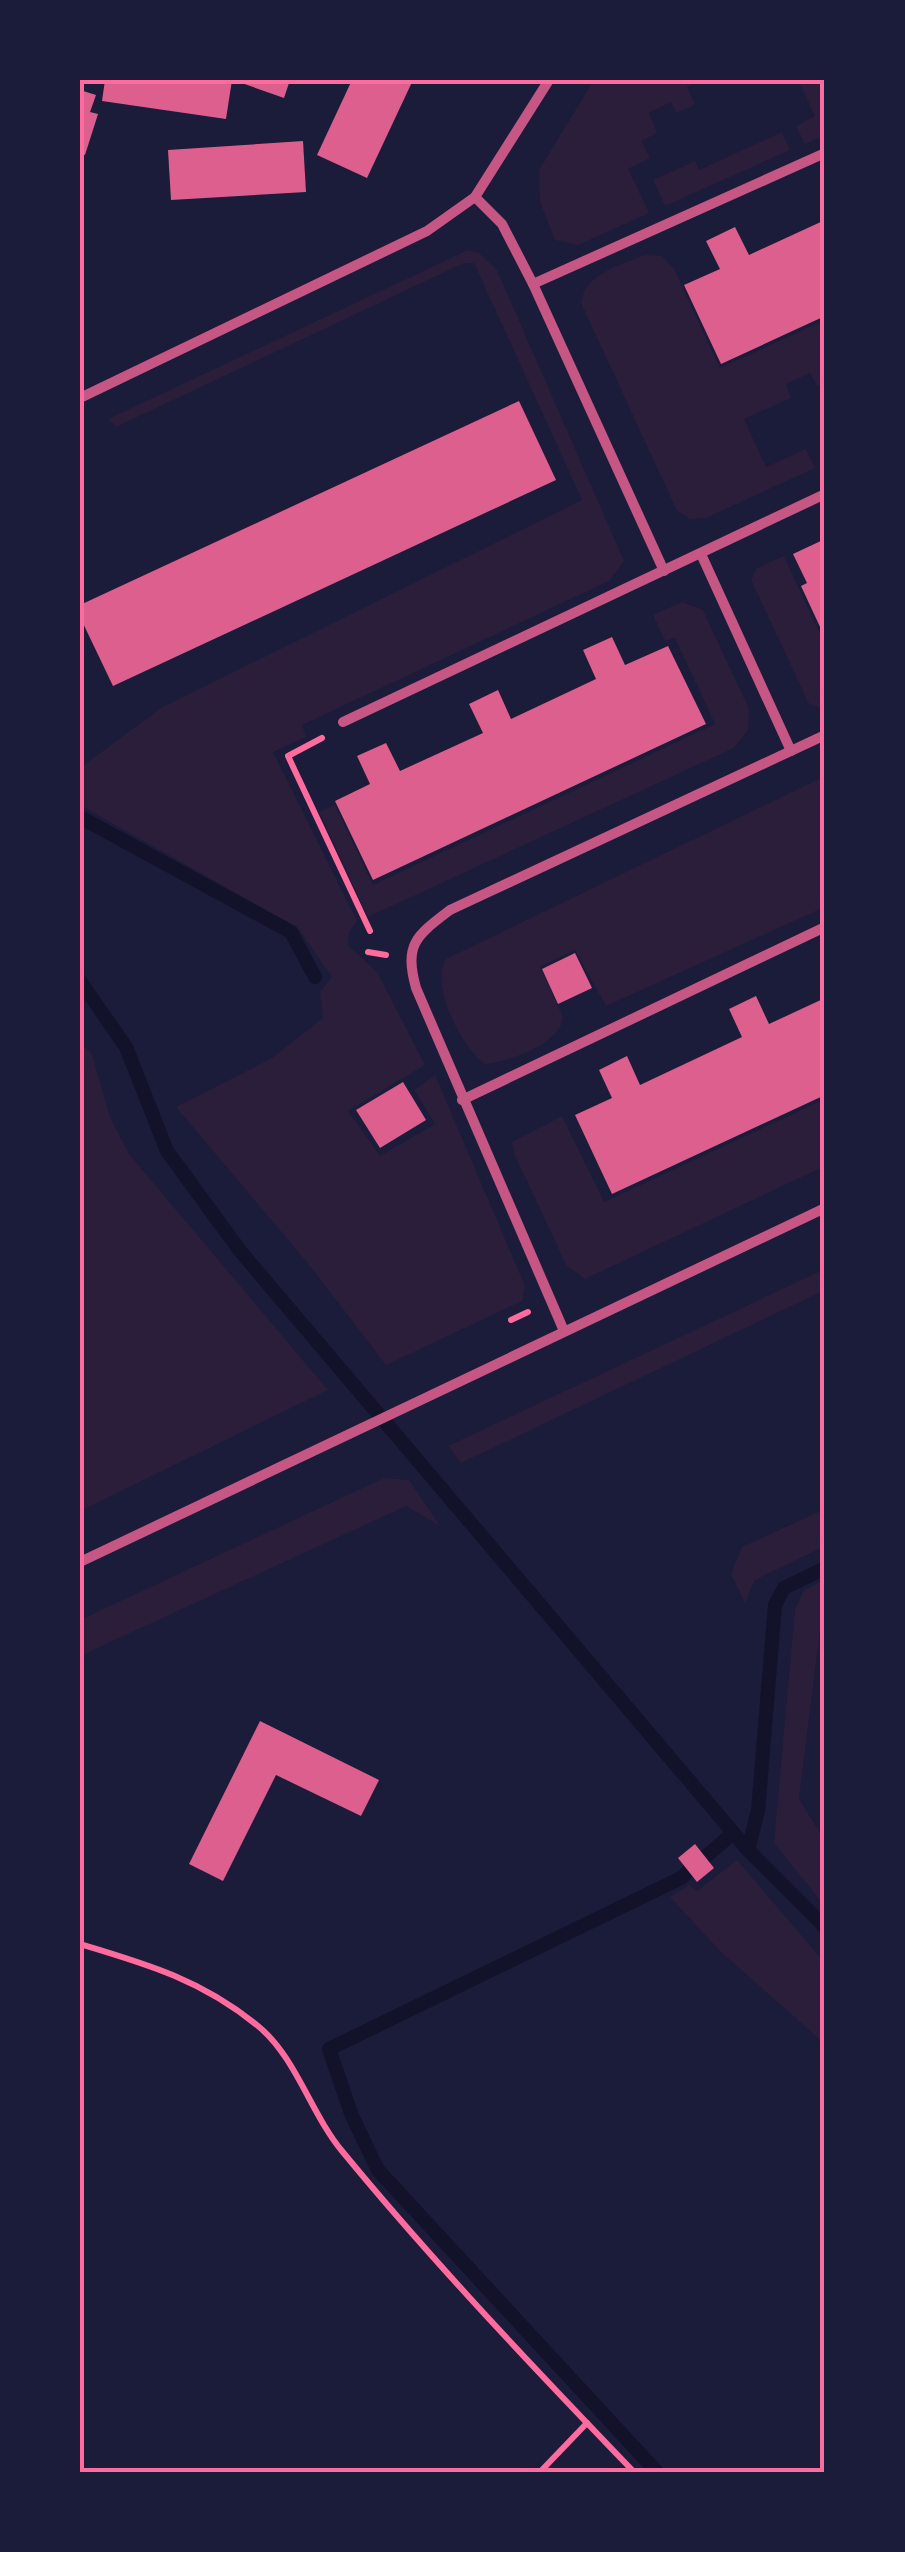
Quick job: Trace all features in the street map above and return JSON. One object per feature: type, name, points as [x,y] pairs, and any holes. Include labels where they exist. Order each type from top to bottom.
[{"type":"street","points":[[80,398],[426,231],[475,197],[549,80]]},
{"type":"street","points":[[532,284],[825,153]]},
{"type":"street","points":[[475,197],[502,224],[664,571]]},
{"type":"street","points":[[343,722],[825,494]]},
{"type":"street","points":[[701,554],[792,750]]},
{"type":"street","points":[[564,1331],[416,988],[408,959],[419,933],[450,910],[825,735]]},
{"type":"street","points":[[462,1100],[825,927]]},
{"type":"street","points":[[80,1562],[825,1208]]},
{"type":"path","points":[[343,722],[312,746],[288,756],[370,930]]},
{"type":"path","points":[[80,1944],[177,1972],[260,2027],[311,2098],[338,2146],[418,2242],[634,2472]]},
{"type":"path","points":[[540,2472],[587,2423]]},
{"type":"shaded area","points":[[594,80],[701,80],[687,87],[695,105],[676,113],[671,102],[649,113],[657,133],[641,141],[650,158],[628,169],[649,213],[578,245],[555,240],[540,202],[539,170]]},
{"type":"shaded area","points":[[798,80],[825,80],[825,135],[805,144],[796,126],[815,116]]},
{"type":"shaded area","points":[[782,132],[790,150],[665,206],[653,180],[695,161],[699,170]]},
{"type":"shaded area","points":[[468,250],[479,253],[497,270],[624,561],[609,581],[302,725],[306,737],[273,752],[357,921],[349,932],[348,945],[377,972],[425,1065],[348,1111],[380,1156],[435,1124],[414,1090],[435,1075],[525,1286],[522,1301],[386,1365],[306,1261],[176,1107],[272,1058],[323,1018],[320,992],[332,977],[298,928],[80,805],[80,768],[161,708],[582,500],[474,263],[464,263],[116,427],[108,419]]},
{"type":"shaded area","points":[[644,255],[662,256],[674,269],[720,368],[825,320],[825,383],[817,386],[810,373],[786,384],[791,398],[744,419],[766,467],[806,449],[815,468],[706,518],[690,519],[677,511],[581,303],[596,278]]},
{"type":"shaded area","points":[[784,556],[825,645],[825,709],[809,704],[751,580],[757,568]]},
{"type":"shaded area","points":[[682,602],[703,610],[749,709],[748,730],[734,748],[368,917],[319,812],[335,805],[373,885],[715,724],[675,638],[665,641],[653,615]]},
{"type":"shaded area","points":[[825,776],[825,907],[606,1006],[575,950],[540,967],[563,1017],[553,1035],[507,1060],[485,1064],[476,1056],[458,1031],[445,999],[442,970],[446,959]]},
{"type":"shaded area","points":[[80,1042],[92,1054],[110,1117],[129,1154],[328,1390],[80,1511]]},
{"type":"shaded area","points":[[825,1099],[825,1166],[585,1279],[566,1265],[512,1142],[562,1116],[604,1202]]},
{"type":"shaded area","points":[[825,1269],[825,1290],[461,1463],[448,1446]]},
{"type":"shaded area","points":[[384,1478],[409,1480],[440,1526],[406,1506],[80,1656],[80,1620]]},
{"type":"shaded area","points":[[825,1509],[825,1546],[755,1580],[745,1603],[731,1574],[742,1547]]},
{"type":"shaded area","points":[[825,1580],[825,1624],[820,1629],[799,1799],[825,1841],[825,1906],[774,1843],[795,1610],[804,1590]]},
{"type":"shaded area","points":[[737,1860],[825,1963],[825,2044],[719,1950],[670,1897],[689,1885],[697,1891]]},
{"type":"building","points":[[105,80],[232,80],[226,119],[102,101]]},
{"type":"building","points":[[233,80],[290,80],[284,98]]},
{"type":"building","points":[[352,80],[413,80],[367,178],[317,155]]},
{"type":"building","points":[[80,90],[96,95],[90,112],[98,114],[85,155],[80,153]]},
{"type":"building","points":[[303,141],[306,192],[171,200],[168,150]]},
{"type":"building","points":[[825,220],[825,316],[721,364],[684,285],[720,269],[706,241],[735,227],[749,255]]},
{"type":"building","points":[[519,401],[556,480],[113,686],[80,617],[80,605]]},
{"type":"building","points":[[825,539],[825,628],[821,629],[801,586],[807,583],[793,554]]},
{"type":"building","points":[[612,637],[625,665],[668,646],[706,724],[373,880],[335,801],[370,784],[357,756],[386,743],[400,771],[483,733],[469,704],[498,690],[511,719],[596,679],[583,650]]},
{"type":"building","points":[[575,953],[592,988],[558,1004],[542,969]]},
{"type":"building","points":[[756,996],[769,1024],[825,998],[825,1095],[612,1194],[575,1115],[612,1098],[599,1070],[627,1056],[640,1085],[742,1037],[729,1009]]},
{"type":"building","points":[[403,1082],[426,1120],[380,1148],[356,1110]]},
{"type":"building","points":[[260,1721],[379,1780],[361,1816],[276,1775],[223,1881],[189,1864]]},
{"type":"building","points":[[695,1844],[714,1868],[697,1882],[678,1858]]},
{"type":"waterway","points":[[80,817],[291,932],[315,977]]},
{"type":"waterway","points":[[80,981],[126,1047],[167,1151],[241,1252],[748,1850],[825,1927]]},
{"type":"waterway","points":[[748,1850],[758,1811],[775,1605],[784,1588],[825,1568]]},
{"type":"waterway","points":[[657,2472],[378,2170],[352,2116],[329,2049],[681,1878],[733,1833]]}]
